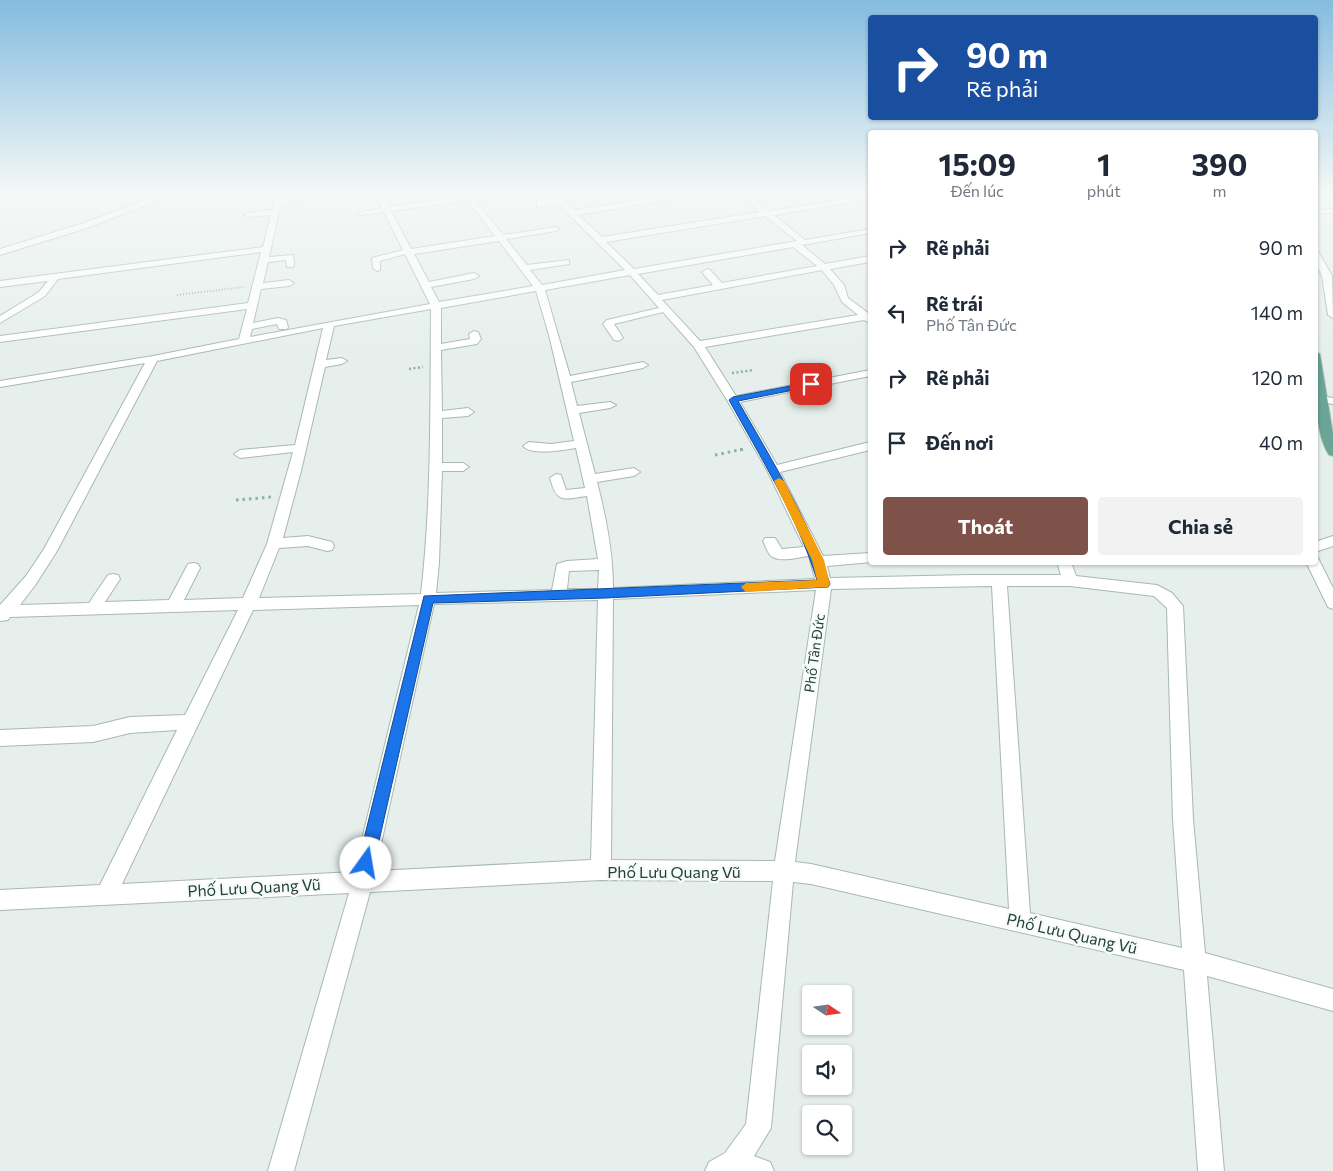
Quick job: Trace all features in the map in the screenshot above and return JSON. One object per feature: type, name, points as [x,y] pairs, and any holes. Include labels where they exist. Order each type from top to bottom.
[{"type":"main road","points":[[1318,366],[1327,400],[1321,430],[1333,452]]},
{"type":"street","points":[[0,252],[14,248]]},
{"type":"street","points":[[281,1171],[362,882],[428,599],[432,563],[436,467],[436,306],[407,248]]},
{"type":"street","points":[[377,268],[375,260],[379,258],[433,248]]},
{"type":"street","points":[[508,248],[539,287],[573,410],[598,516],[606,564],[601,870]]},
{"type":"street","name":"Phố Tân Đức","points":[[608,248],[698,345],[733,400],[773,470],[816,556],[824,584],[784,871],[758,1128],[726,1167]]},
{"type":"street","points":[[0,384],[153,359],[329,324],[771,248]]},
{"type":"street","points":[[803,248],[841,287],[842,296],[868,317]]},
{"type":"street","points":[[0,284],[55,277],[102,266],[176,261],[266,249],[244,341]]},
{"type":"street","points":[[176,250],[176,261]]},
{"type":"street","points":[[263,260],[290,257],[290,265]]},
{"type":"street","points":[[1318,259],[1327,276],[1333,315]]},
{"type":"street","points":[[655,298],[868,260]]},
{"type":"street","points":[[161,275],[164,262]]},
{"type":"street","points":[[524,268],[566,262]]},
{"type":"street","points":[[707,272],[718,286]]},
{"type":"street","points":[[426,285],[474,276]]},
{"type":"street","points":[[0,320],[42,294],[55,277]]},
{"type":"street","points":[[256,286],[289,283]]},
{"type":"street","points":[[0,339],[251,306]]},
{"type":"street","points":[[618,338],[608,324],[610,322],[665,309]]},
{"type":"street","points":[[698,345],[868,318]]},
{"type":"street","points":[[246,327],[278,321],[282,322],[283,327]]},
{"type":"street","points":[[106,894],[249,603],[274,544],[300,448],[329,324]]},
{"type":"street","points":[[436,348],[473,342],[476,339],[474,334]]},
{"type":"street","points":[[2,614],[31,580],[50,551],[153,359]]},
{"type":"street","points":[[319,364],[342,361]]},
{"type":"street","points":[[566,382],[643,365]]},
{"type":"street","points":[[733,400],[868,373]]},
{"type":"street","points":[[566,382],[606,377]]},
{"type":"street","points":[[573,410],[610,405]]},
{"type":"street","points":[[436,415],[468,412]]},
{"type":"street","points":[[529,446],[551,448],[581,444]]},
{"type":"street","points":[[773,470],[868,446]]},
{"type":"street","points":[[240,454],[300,448]]},
{"type":"street","points":[[436,467],[463,467]]},
{"type":"street","points":[[556,478],[560,492],[563,495],[634,472]]},
{"type":"street","points":[[274,544],[305,541],[318,542],[327,546]]},
{"type":"street","points":[[1318,546],[1333,541]]},
{"type":"street","points":[[770,542],[776,552],[781,554],[868,558]]},
{"type":"street","points":[[559,595],[562,568],[567,566],[606,564]]},
{"type":"street","points":[[1065,565],[1070,580]]},
{"type":"street","points":[[1314,565],[1333,603]]},
{"type":"street","points":[[174,605],[193,568]]},
{"type":"street","points":[[94,607],[113,579]]},
{"type":"street","points":[[2,614],[94,607],[606,594],[824,584],[999,580],[1070,580],[1157,591],[1175,606],[1183,819],[1196,962],[1211,1171]]},
{"type":"street","points":[[999,580],[1020,921]]},
{"type":"street","points":[[0,738],[93,734],[130,725],[191,722]]},
{"type":"street","name":"Phố Lưu Quang Vũ","points":[[0,900],[601,870],[784,871],[811,874],[1196,962],[1292,987],[1333,1000]]},
{"type":"street","points":[[726,1167],[761,1171]]},
{"type":"path","points":[[176,295],[256,286]]},
{"type":"path","points":[[717,375],[754,370]]},
{"type":"path","points":[[715,455],[760,446]]},
{"type":"path","points":[[236,500],[288,496]]},
{"type":"slow traffic","points":[[746,587],[824,584],[818,560],[779,481]]},
{"type":"route","points":[[366,863],[428,599],[606,594],[824,584],[818,560],[773,470],[733,400],[811,384]]}]
